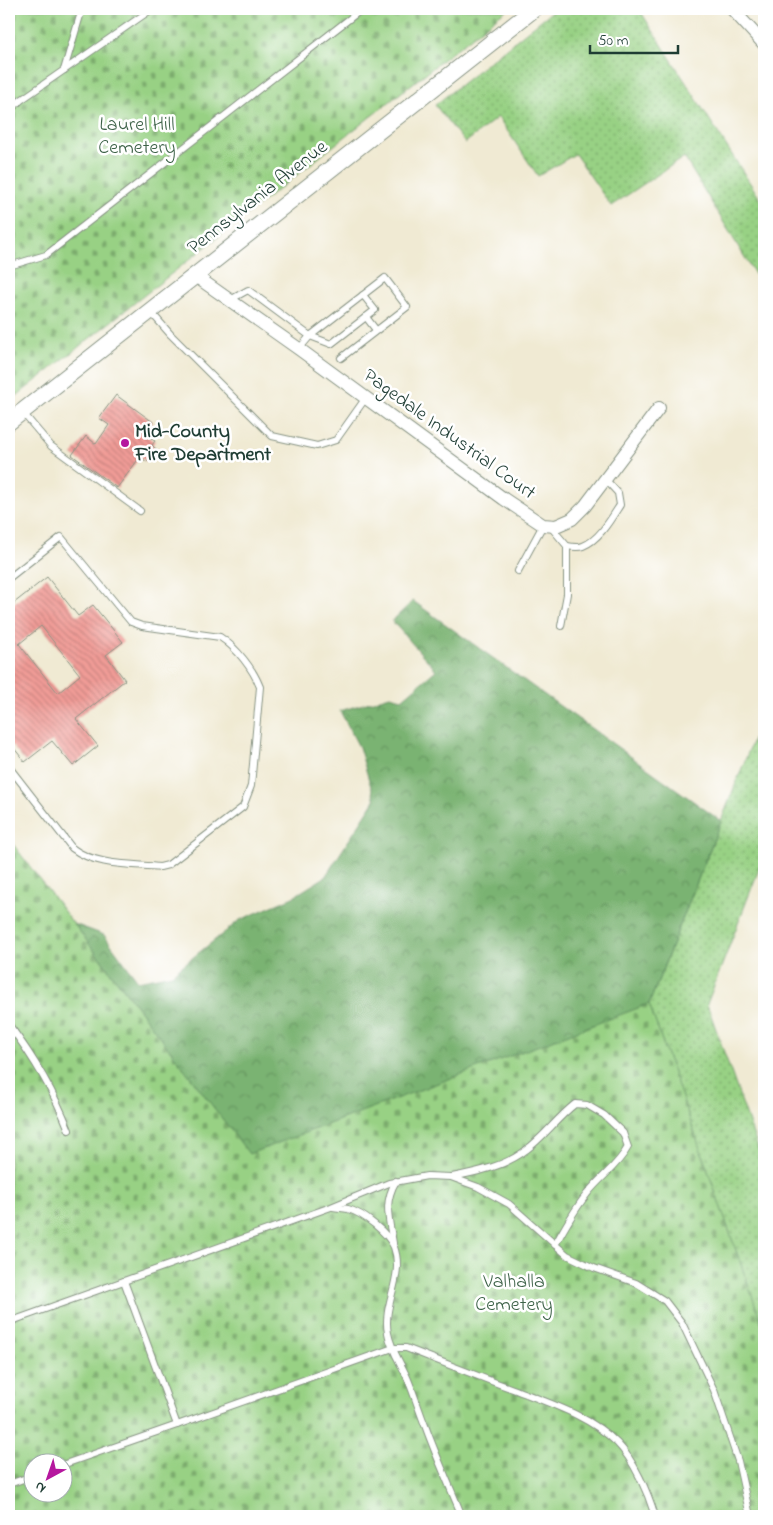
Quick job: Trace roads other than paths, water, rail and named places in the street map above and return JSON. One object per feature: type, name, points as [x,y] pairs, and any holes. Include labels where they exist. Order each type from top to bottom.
[{"type":"street","name":"Pennsylvania Avenue","points":[[13,417],[534,9]]},
{"type":"street","points":[[732,9],[764,44]]},
{"type":"street","name":"Pagedale Industrial Court","points":[[194,276],[299,349],[504,499],[546,525]]},
{"type":"street","points":[[546,525],[556,526],[572,519],[585,506],[659,408]]},
{"type":"lane","points":[[64,70],[82,9]]},
{"type":"lane","points":[[9,111],[21,100],[152,9]]},
{"type":"lane","points":[[9,266],[46,255],[362,9]]},
{"type":"lane","points":[[299,349],[310,336],[385,278],[407,307],[341,358]]},
{"type":"lane","points":[[229,300],[248,290],[310,336],[332,344],[375,310],[363,295]]},
{"type":"lane","points":[[150,310],[171,335],[272,436],[317,446],[336,440],[365,398]]},
{"type":"lane","points":[[366,317],[376,330]]},
{"type":"lane","points":[[13,417],[140,511]]},
{"type":"lane","points":[[518,571],[546,525],[567,546],[581,548],[593,540],[612,518],[620,505],[618,493],[605,480]]},
{"type":"lane","points":[[9,578],[62,537],[131,622],[142,626],[220,637],[229,642],[256,678],[260,687],[251,786],[244,807],[168,864],[160,867],[94,860],[81,855],[72,848],[9,767]]},
{"type":"lane","points":[[561,626],[567,594],[567,546]]},
{"type":"lane","points":[[9,1025],[45,1078],[57,1100],[69,1130]]},
{"type":"lane","points":[[9,1041],[14,1032]]},
{"type":"lane","points":[[9,1322],[331,1207],[396,1181],[427,1176],[451,1177],[471,1173],[504,1162],[525,1151],[564,1112],[575,1104],[587,1105],[604,1115],[623,1133],[628,1147],[622,1159],[588,1193],[555,1244]]},
{"type":"lane","points":[[451,1177],[478,1187],[509,1204],[567,1254],[594,1268],[636,1283],[665,1301],[682,1323],[714,1390],[738,1461],[750,1516]]},
{"type":"lane","points":[[396,1181],[390,1190],[387,1202],[397,1264],[395,1286],[386,1322],[388,1335],[462,1516]]},
{"type":"lane","points":[[331,1207],[349,1210],[367,1219],[383,1232],[394,1247]]},
{"type":"lane","points":[[124,1281],[177,1425]]},
{"type":"lane","points":[[72,1462],[393,1348],[406,1348],[566,1410],[596,1426],[617,1443],[632,1462],[652,1504],[655,1516]]},
{"type":"lane","points":[[9,1484],[22,1479]]},
{"type":"place","name":"Mid-County Fire Department","points":[[125,443]]},
{"type":"park label","name":"Laurel Hill Cemetery","points":[[137,136]]},
{"type":"park label","name":"Valhalla Cemetery","points":[[514,1294]]}]
